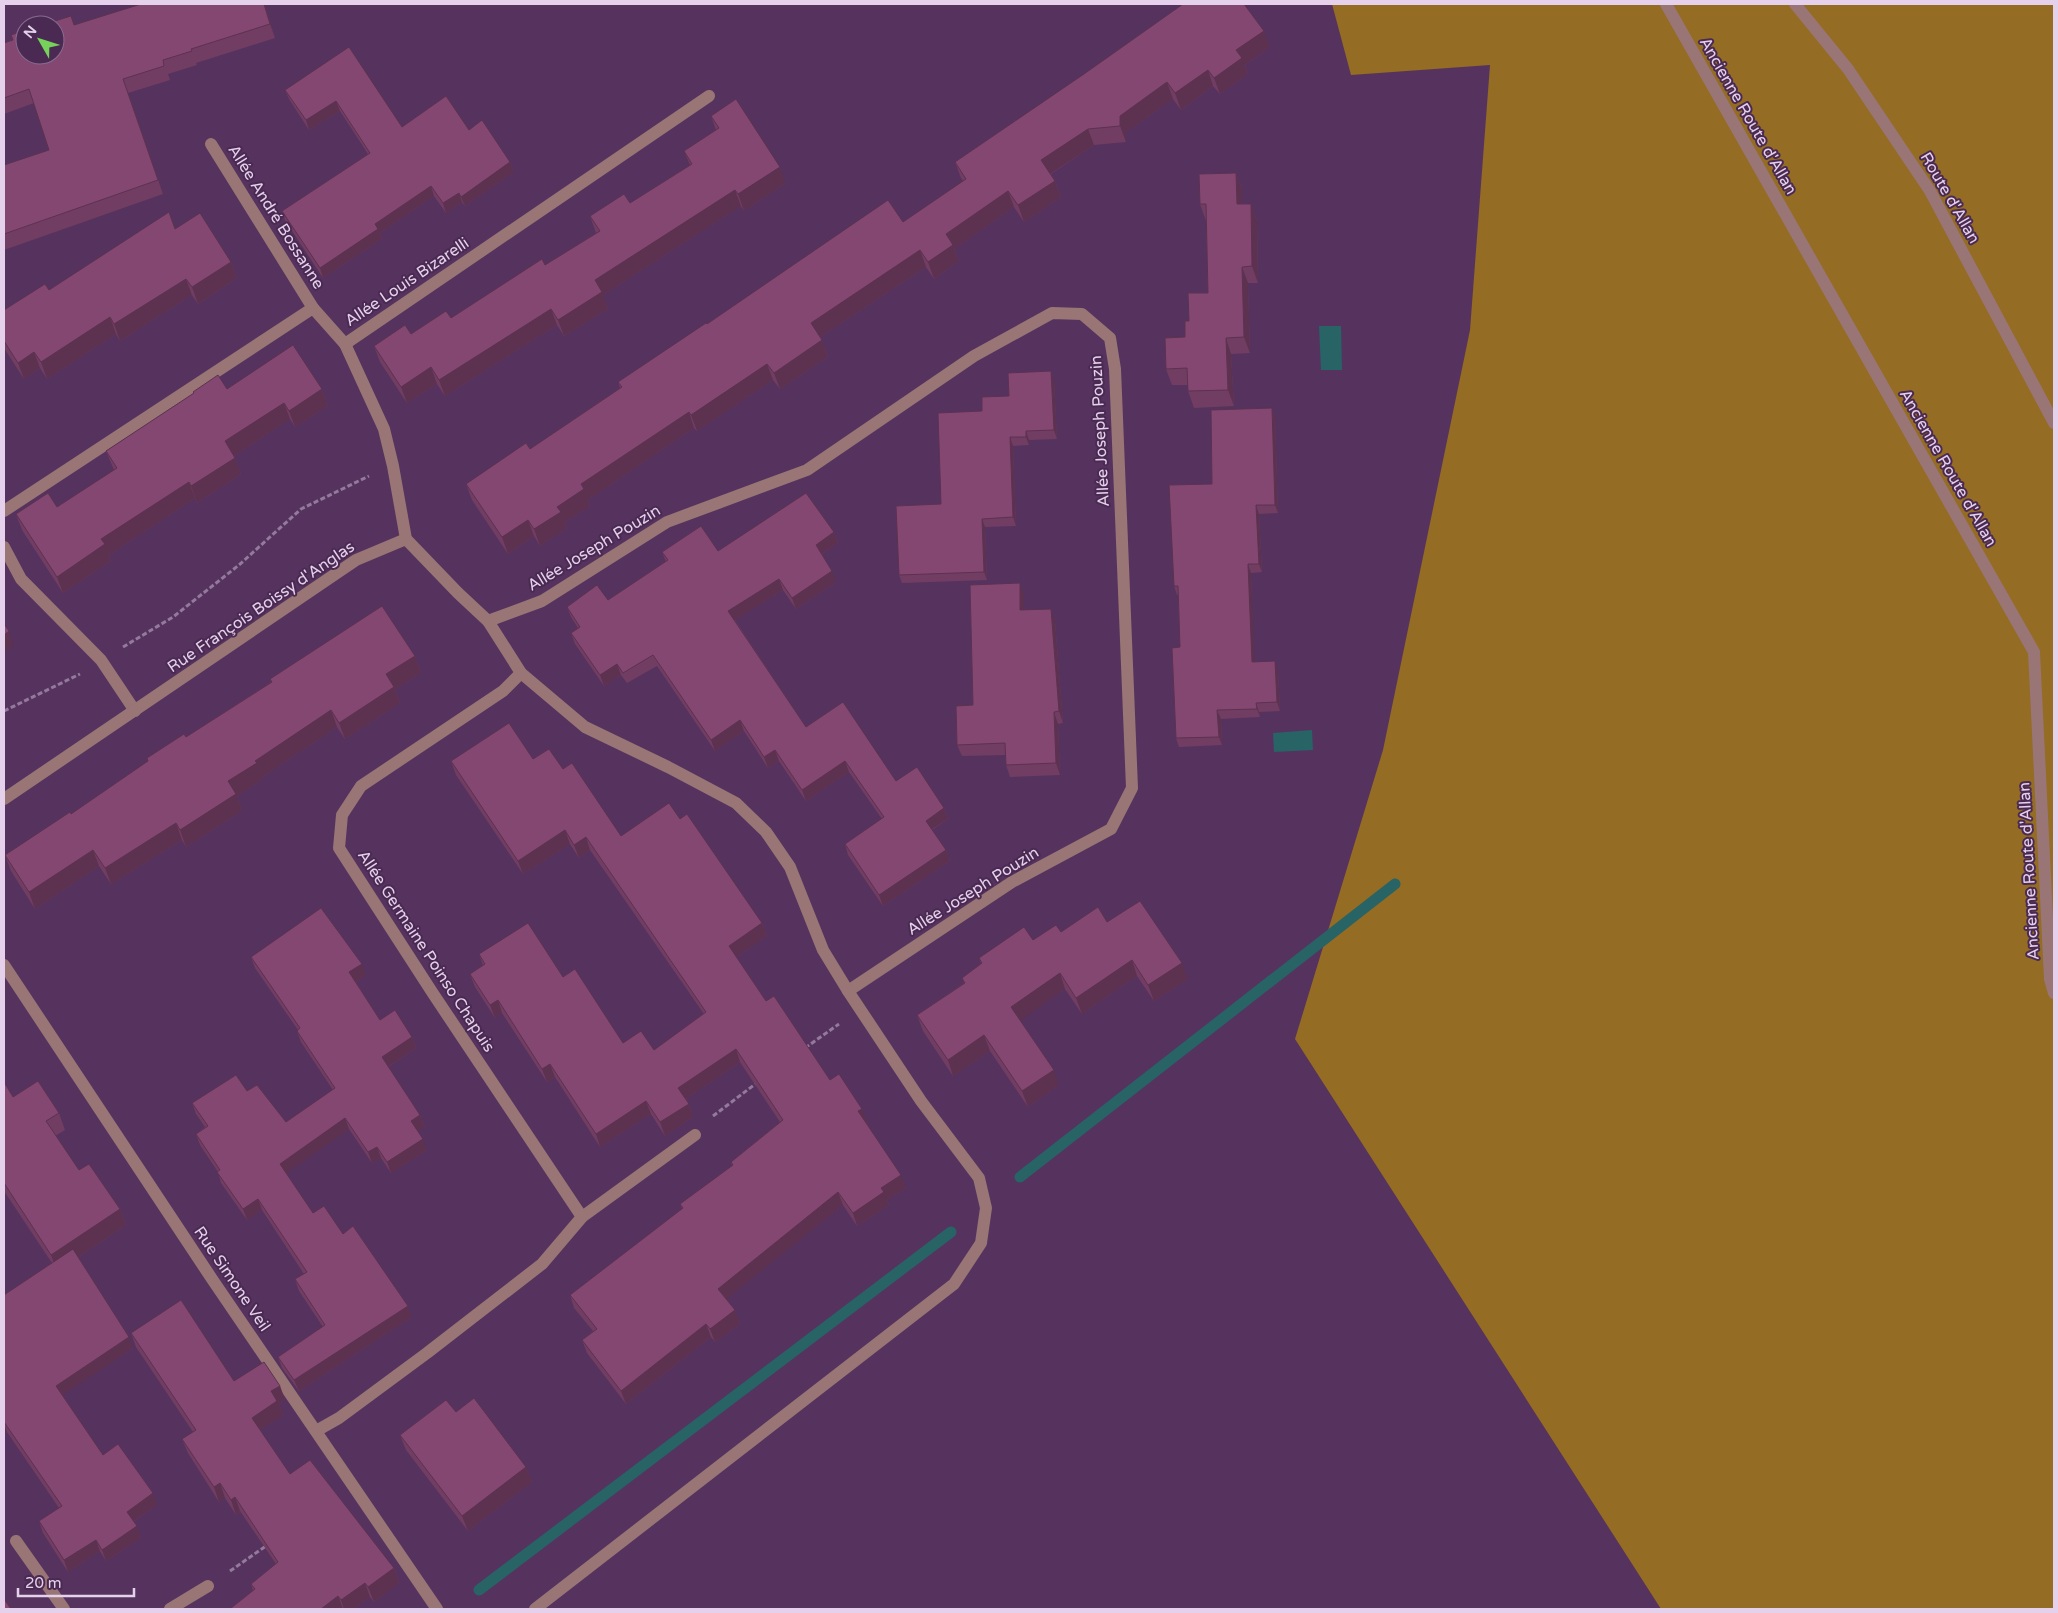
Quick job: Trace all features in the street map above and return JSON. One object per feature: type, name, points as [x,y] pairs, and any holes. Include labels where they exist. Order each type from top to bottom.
[{"type":"street","name":"Ancienne Route d'Allan","points":[[1666,4],[2034,652],[2050,979],[2054,993]]},
{"type":"street","name":"Route d'Allan","points":[[1795,4],[1848,69],[1930,191],[2054,423]]},
{"type":"street","name":"Allée Louis Bizarelli","points":[[313,308],[345,344],[709,96]]},
{"type":"street","name":"Allée André Bossanne","points":[[211,144],[313,308]]},
{"type":"street","points":[[4,511],[313,308]]},
{"type":"street","name":"Allée Joseph Pouzin","points":[[488,621],[542,601],[667,522],[807,470],[974,356],[1052,313],[1082,314],[1110,338],[1115,369],[1132,788],[1111,829],[1012,882],[848,991]]},
{"type":"street","points":[[345,344],[384,429],[393,466],[406,539],[488,621],[521,673],[585,727],[668,767],[736,803],[766,832],[790,867],[824,950],[860,1010],[921,1102],[979,1178],[986,1208],[981,1243],[954,1284],[535,1609]]},
{"type":"street","name":"Rue François Boissy d'Anglas","points":[[4,798],[356,560],[406,539]]},
{"type":"street","points":[[4,547],[21,578],[101,660],[135,711]]},
{"type":"street","name":"Allée Germaine Poinso Chapuis","points":[[521,673],[503,691],[361,786],[342,815],[340,848],[432,992],[582,1217]]},
{"type":"street","name":"Rue Simone Veil","points":[[4,966],[186,1240],[438,1609]]},
{"type":"street","points":[[316,1431],[339,1418],[411,1365],[542,1264],[582,1217],[694,1135]]},
{"type":"street","points":[[16,1541],[64,1609]]},
{"type":"street","points":[[170,1609],[208,1586]]},
{"type":"path","points":[[4,711],[73,679],[173,616],[239,565],[301,509],[354,481],[393,466]]},
{"type":"path","points":[[799,1052],[860,1010]]},
{"type":"path","points":[[694,1135],[710,1118],[762,1080]]},
{"type":"path","points":[[208,1586],[271,1543]]},
{"type":"shaded area","points":[[1332,4],[2054,4],[2054,1609],[1661,1609],[1295,1039],[1383,750],[1470,330],[1490,65],[1351,75]]},
{"type":"shaded area","points":[[1319,326],[1341,326],[1342,370],[1321,370]]},
{"type":"shaded area","points":[[1312,730],[1313,750],[1274,752],[1273,733]]},
{"type":"building","points":[[141,4],[264,4],[270,24],[191,49],[192,51],[163,60],[164,66],[123,79],[158,180],[4,234],[4,165],[49,150],[29,89],[4,98],[4,43],[13,40],[11,35],[15,34],[15,65],[65,65],[65,18],[71,16],[74,25]]},
{"type":"building","points":[[1183,4],[1244,4],[1264,31],[1236,50],[1242,58],[1214,78],[1208,70],[1175,93],[1167,82],[1120,116],[1120,126],[1088,129],[1041,160],[1055,181],[1018,205],[1008,191],[946,234],[953,245],[928,262],[920,250],[811,323],[822,340],[774,373],[767,364],[691,415],[689,412],[581,484],[584,489],[557,507],[561,512],[534,529],[528,520],[502,537],[466,484],[526,443],[530,449],[622,387],[618,382],[707,324],[888,200],[903,222],[966,179],[955,162]]},
{"type":"building","points":[[349,47],[402,127],[446,96],[469,130],[482,120],[510,162],[461,197],[459,193],[443,203],[431,186],[375,224],[378,229],[320,268],[282,211],[370,153],[336,101],[306,120],[285,90]]},
{"type":"building","points":[[736,99],[780,167],[738,194],[735,190],[595,280],[602,292],[558,320],[551,309],[439,380],[431,367],[401,387],[374,346],[405,325],[411,334],[446,311],[451,318],[542,259],[545,265],[600,231],[590,216],[624,194],[630,203],[692,164],[684,151],[719,128],[711,116]]},
{"type":"building","points":[[1236,173],[1237,204],[1251,204],[1252,266],[1242,267],[1244,337],[1226,338],[1228,390],[1188,391],[1187,368],[1166,369],[1165,338],[1185,337],[1185,321],[1189,321],[1188,293],[1208,293],[1206,204],[1200,204],[1199,174]]},
{"type":"building","points":[[169,212],[175,229],[200,213],[231,262],[192,287],[186,279],[114,324],[110,317],[41,362],[34,352],[18,363],[4,341],[4,310],[45,284],[49,290]]},
{"type":"building","points":[[293,345],[322,389],[289,411],[284,403],[225,441],[235,458],[191,486],[189,482],[101,539],[105,544],[57,577],[16,514],[48,493],[57,507],[117,468],[106,451],[218,375],[227,389]]},
{"type":"building","points":[[1051,371],[1054,430],[1026,431],[1026,437],[1010,437],[1013,517],[982,519],[984,572],[899,575],[896,506],[941,504],[938,413],[982,411],[982,397],[1009,396],[1008,373]]},
{"type":"building","points":[[1272,408],[1275,505],[1256,505],[1259,564],[1248,564],[1252,662],[1275,661],[1277,702],[1256,703],[1257,709],[1217,710],[1219,737],[1176,738],[1172,648],[1180,647],[1178,586],[1174,586],[1169,485],[1212,484],[1211,410]]},
{"type":"building","points":[[806,493],[834,532],[816,545],[832,571],[792,598],[779,579],[728,611],[806,727],[843,702],[896,781],[917,767],[944,808],[926,821],[946,850],[879,895],[845,844],[884,817],[845,761],[802,790],[775,750],[764,757],[740,720],[711,740],[653,655],[623,673],[617,664],[600,675],[571,633],[580,627],[567,607],[597,585],[608,600],[668,560],[662,552],[701,526],[718,551]]},
{"type":"building","points":[[1020,583],[1020,610],[1051,609],[1059,711],[1054,712],[1056,763],[1006,765],[1005,743],[957,745],[956,706],[973,705],[970,585]]},
{"type":"building","points":[[382,606],[415,656],[386,674],[394,687],[339,723],[331,710],[255,761],[257,763],[228,781],[236,794],[180,830],[176,823],[105,868],[93,850],[29,892],[5,855],[70,812],[71,814],[148,761],[147,758],[184,734],[186,737],[272,682],[270,679]]},
{"type":"building","points":[[4,624],[9,631],[4,635]]},
{"type":"building","points":[[509,723],[533,759],[549,749],[563,769],[572,763],[621,836],[669,803],[680,819],[687,814],[762,923],[729,946],[766,1001],[774,996],[830,1080],[839,1074],[862,1109],[858,1111],[901,1175],[881,1188],[884,1192],[853,1213],[838,1192],[718,1289],[735,1310],[710,1329],[706,1324],[621,1391],[582,1340],[597,1329],[570,1295],[683,1208],[680,1204],[733,1165],[731,1162],[783,1120],[736,1049],[678,1088],[689,1104],[660,1122],[646,1101],[596,1134],[550,1064],[542,1069],[498,1000],[490,1005],[470,974],[485,964],[479,954],[528,923],[563,977],[575,969],[623,1043],[641,1031],[654,1050],[706,1012],[586,837],[574,845],[565,830],[518,861],[451,761]]},
{"type":"building","points":[[1140,901],[1182,963],[1148,985],[1132,960],[1076,998],[1060,973],[1011,1007],[1054,1070],[1022,1091],[984,1035],[948,1060],[917,1015],[965,983],[962,978],[982,963],[979,958],[1024,927],[1033,940],[1056,925],[1061,932],[1098,907],[1107,922]]},
{"type":"building","points":[[321,908],[362,964],[349,972],[380,1020],[395,1010],[412,1037],[382,1057],[420,1115],[411,1121],[423,1139],[387,1162],[377,1147],[368,1152],[345,1118],[280,1164],[313,1213],[324,1206],[343,1234],[353,1226],[408,1306],[294,1380],[278,1357],[325,1325],[295,1279],[307,1272],[258,1199],[243,1209],[217,1172],[220,1170],[196,1134],[208,1126],[192,1103],[236,1075],[247,1091],[257,1085],[286,1122],[335,1088],[297,1031],[300,1028],[251,957]]},
{"type":"building","points":[[38,1081],[59,1113],[46,1121],[79,1170],[89,1164],[120,1209],[51,1255],[4,1183],[4,1082],[13,1097]]},
{"type":"building","points":[[73,1249],[129,1337],[56,1386],[103,1455],[118,1444],[153,1493],[127,1512],[137,1526],[102,1550],[96,1540],[64,1560],[39,1521],[62,1506],[4,1422],[4,1295]]},
{"type":"building","points":[[181,1300],[234,1381],[264,1362],[280,1386],[271,1391],[277,1401],[252,1418],[290,1474],[310,1460],[394,1568],[368,1587],[365,1583],[341,1600],[338,1596],[321,1609],[230,1609],[255,1589],[251,1584],[278,1562],[235,1497],[231,1500],[220,1483],[214,1487],[182,1439],[196,1430],[131,1333]]},
{"type":"building","points":[[474,1398],[526,1467],[462,1516],[400,1435],[446,1400],[456,1412]]},
{"type":"building","points":[[4,1599],[11,1609],[4,1609]]},
{"type":"waterway","points":[[1020,1177],[1395,884]]},
{"type":"waterway","points":[[479,1590],[951,1232]]}]
